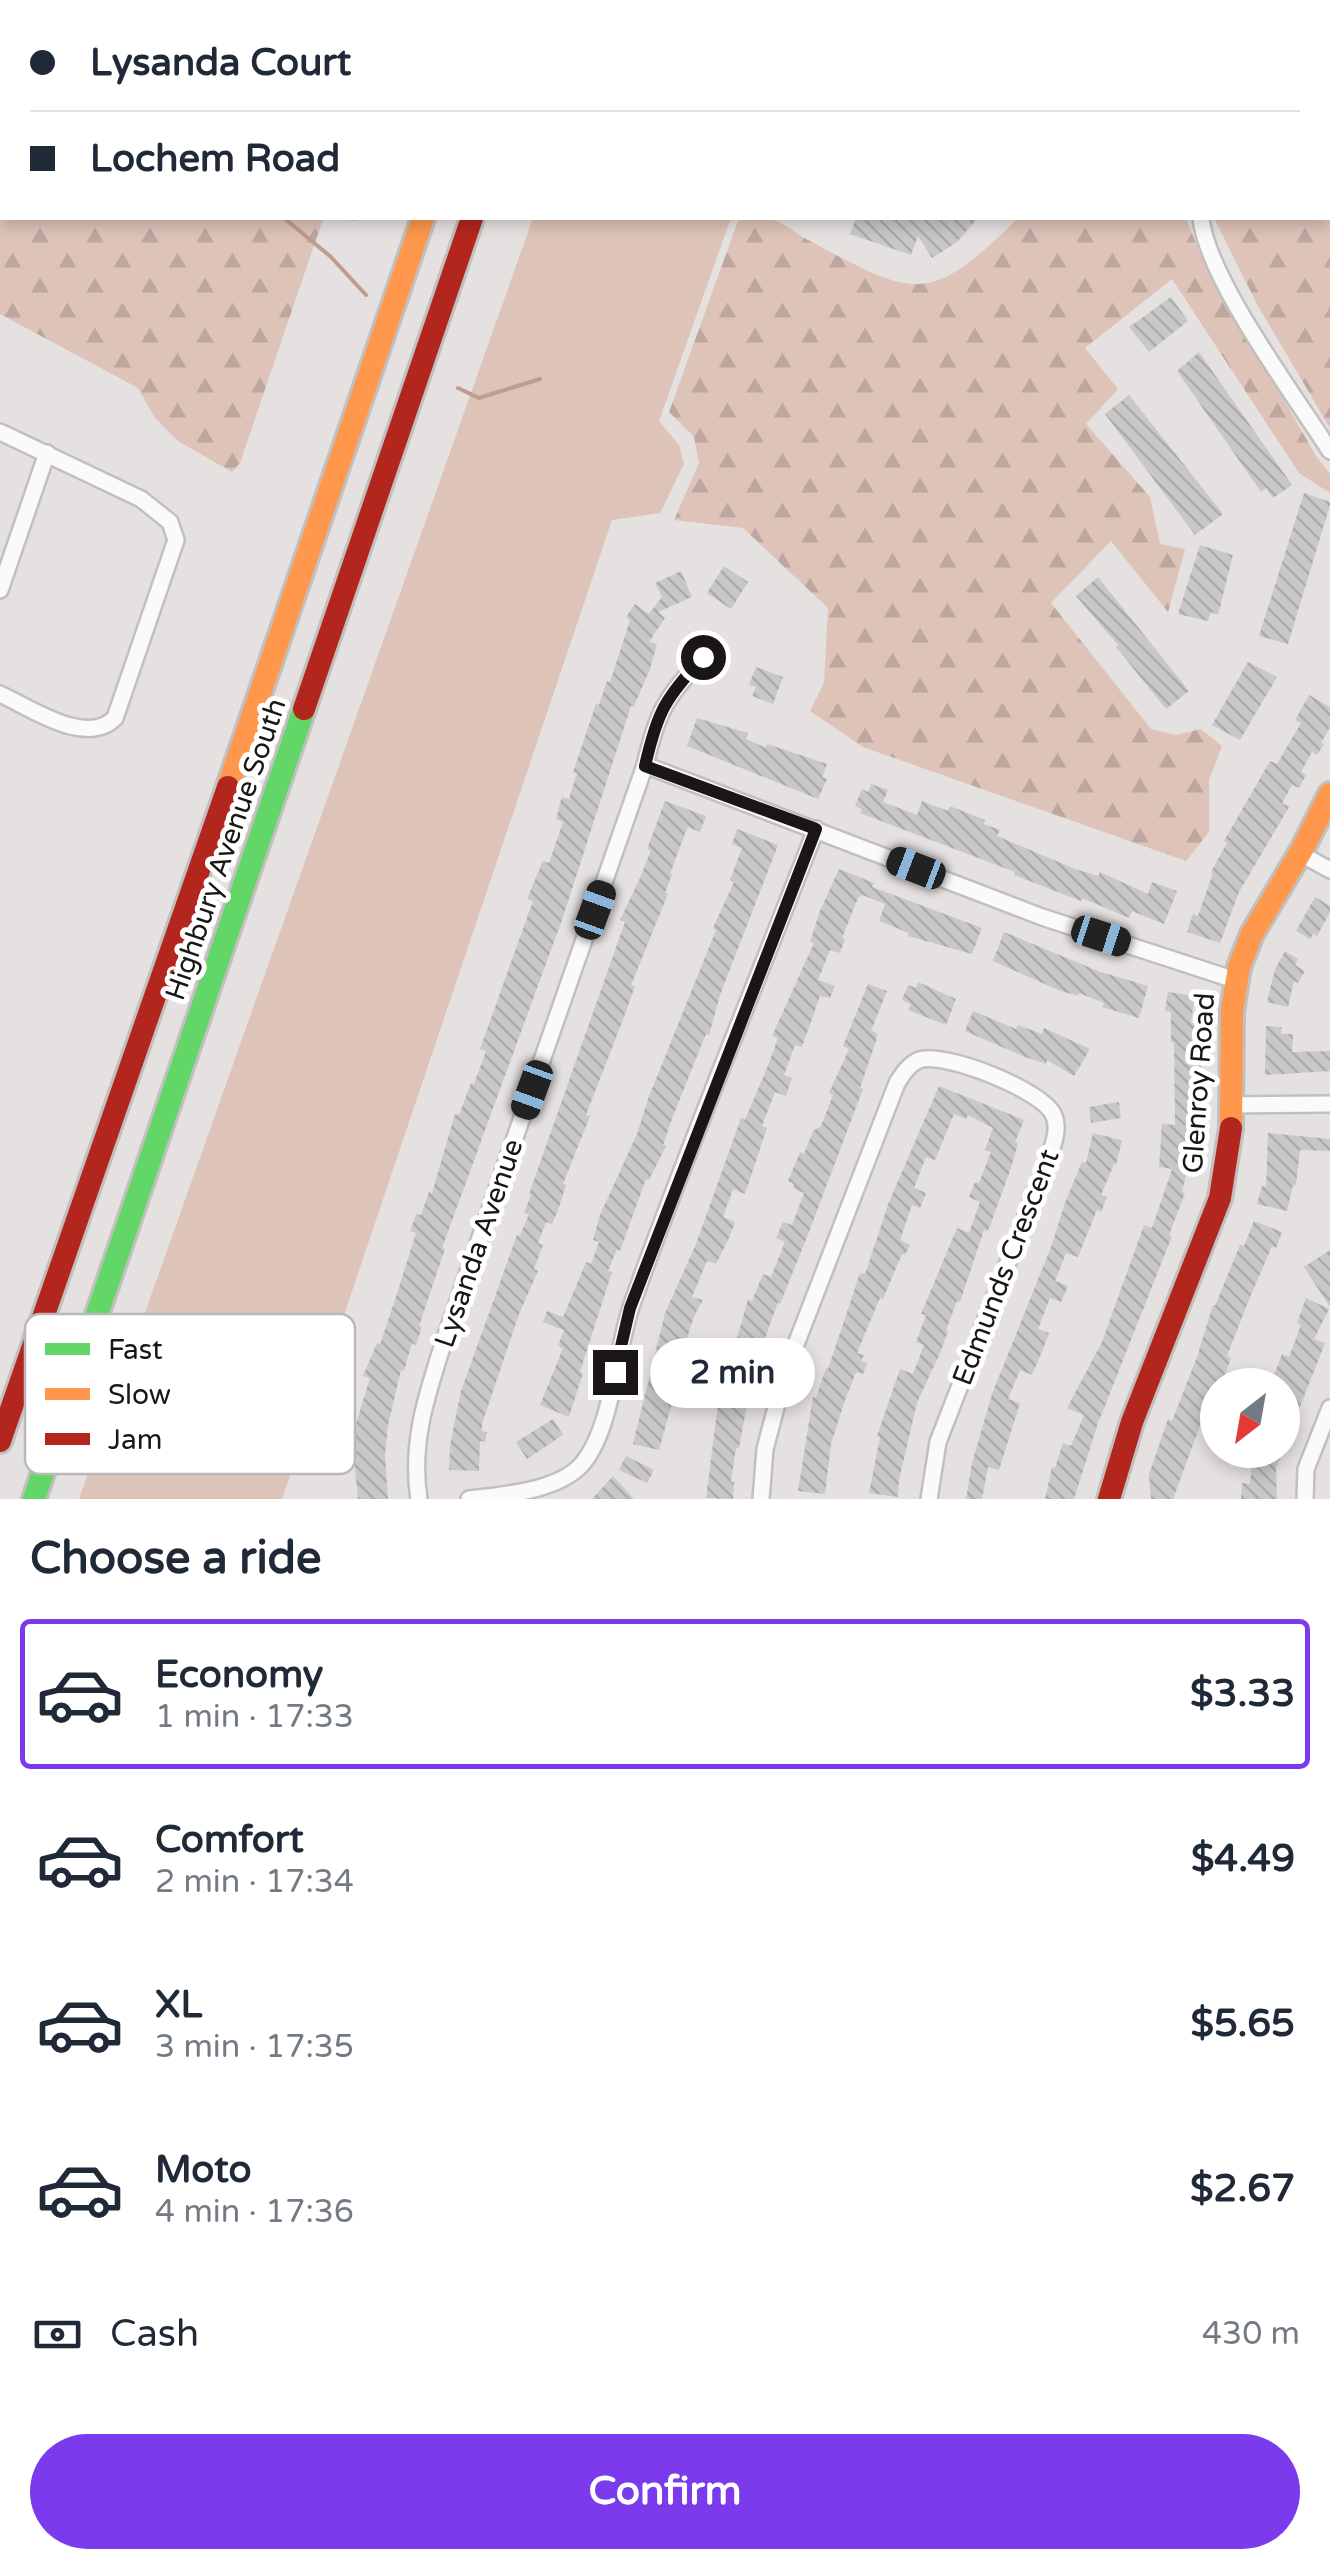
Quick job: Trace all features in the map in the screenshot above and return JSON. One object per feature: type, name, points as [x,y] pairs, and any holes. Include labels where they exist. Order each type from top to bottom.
[{"type":"main road","name":"Highbury Avenue South","points":[[45,1314],[352,434],[422,220]]},
{"type":"main road","name":"Highbury Avenue South","points":[[97,1314],[471,220]]},
{"type":"main road","name":"Glenroy Road","points":[[1109,1499],[1152,1369],[1221,1194],[1231,1105],[1229,1024],[1235,980],[1248,939],[1301,854],[1330,794]]},
{"type":"main road","name":"Highbury Avenue South","points":[[0,1442],[25,1370]]},
{"type":"main road","name":"Highbury Avenue South","points":[[34,1499],[43,1474]]},
{"type":"street","points":[[1201,220],[1203,237],[1230,293],[1330,451]]},
{"type":"street","points":[[0,432],[141,500],[170,522],[176,540],[115,718],[106,727],[81,730],[0,694]]},
{"type":"street","points":[[0,590],[47,453]]},
{"type":"street","name":"Lysanda Avenue","points":[[419,1499],[414,1471],[421,1412],[645,766],[655,722],[666,698],[703,657]]},
{"type":"street","points":[[645,766],[1042,917],[1235,980]]},
{"type":"street","points":[[469,1499],[513,1494],[549,1484],[582,1465],[594,1443],[608,1403],[630,1308],[816,829]]},
{"type":"street","points":[[1301,854],[1330,870]]},
{"type":"street","name":"Edmunds Crescent","points":[[761,1499],[765,1450],[786,1370],[897,1083],[906,1068],[919,1060],[936,1058],[1028,1091],[1043,1100],[1056,1120],[1047,1162],[938,1442],[929,1499]]},
{"type":"street","points":[[1231,1105],[1330,1104]]},
{"type":"street","points":[[1305,1499],[1306,1469],[1330,1408]]},
{"type":"green space","points":[[0,220],[323,220],[240,463],[232,472],[178,441],[155,418],[138,388],[0,314]]},
{"type":"green space","points":[[532,220],[730,220],[659,421],[679,445],[684,464],[660,513],[612,520],[344,1314],[145,1314]]},
{"type":"green space","points":[[738,220],[775,220],[875,274],[920,284],[941,279],[963,267],[1016,220],[1187,220],[1200,253],[1330,474],[1330,493],[1299,473],[1172,279],[1085,348],[1118,389],[1086,424],[1150,497],[1160,544],[1185,549],[1168,612],[1111,541],[1051,603],[1151,729],[1175,735],[1201,729],[1222,746],[1209,780],[1209,832],[1186,861],[863,747],[810,711],[824,683],[828,608],[743,528],[674,520],[699,463],[694,437],[669,412]]},
{"type":"green space","points":[[1215,220],[1330,220],[1330,428],[1258,306]]},
{"type":"green space","points":[[88,1474],[290,1474],[282,1499],[79,1499]]},
{"type":"building","points":[[855,220],[976,220],[957,242],[932,258],[918,236],[911,255],[850,234]]},
{"type":"building","points":[[1171,297],[1188,321],[1149,352],[1129,327]]},
{"type":"building","points":[[1199,352],[1292,485],[1273,498],[1266,488],[1261,492],[1177,371]]},
{"type":"building","points":[[1129,395],[1223,514],[1195,535],[1105,414]]},
{"type":"building","points":[[1304,493],[1330,505],[1288,644],[1259,636]]},
{"type":"building","points":[[1200,545],[1233,555],[1218,615],[1211,612],[1208,621],[1178,614]]},
{"type":"building","points":[[724,566],[748,582],[731,609],[707,593]]},
{"type":"building","points":[[681,571],[692,597],[658,612],[665,618],[649,642],[657,644],[650,669],[631,706],[563,917],[442,1248],[445,1249],[419,1326],[422,1327],[416,1345],[412,1343],[404,1371],[401,1370],[388,1425],[388,1499],[358,1499],[355,1433],[370,1378],[363,1376],[377,1343],[380,1344],[393,1306],[416,1233],[410,1231],[416,1214],[421,1215],[429,1192],[432,1193],[455,1114],[459,1115],[486,1051],[480,1049],[533,901],[527,899],[543,861],[549,863],[563,822],[556,819],[562,797],[569,799],[577,773],[573,772],[596,704],[599,705],[607,681],[610,682],[630,620],[626,617],[635,604],[649,614],[662,597],[655,583]]},
{"type":"building","points":[[1098,577],[1189,691],[1166,709],[1076,596]]},
{"type":"building","points":[[1248,662],[1277,677],[1240,740],[1212,725]]},
{"type":"building","points":[[756,667],[783,677],[773,704],[752,696],[756,687],[749,685]]},
{"type":"building","points":[[1309,695],[1330,707],[1330,727],[1321,743],[1324,744],[1317,755],[1312,752],[1301,772],[1306,775],[1299,788],[1292,785],[1282,803],[1289,807],[1239,892],[1220,943],[1187,932],[1193,914],[1198,916],[1211,872],[1227,843],[1224,841],[1270,761],[1277,764],[1301,723],[1295,720]]},
{"type":"building","points":[[697,718],[748,733],[746,739],[766,748],[767,744],[827,764],[822,777],[827,779],[818,799],[687,746]]},
{"type":"building","points":[[871,784],[888,790],[883,802],[917,815],[922,801],[948,811],[950,806],[985,820],[984,824],[1000,830],[997,836],[1075,869],[1098,876],[1100,872],[1148,894],[1152,882],[1177,891],[1164,924],[1132,911],[1129,918],[1082,898],[1081,901],[860,813],[862,809],[855,806],[862,789],[868,792]]},
{"type":"building","points":[[665,801],[706,816],[700,832],[688,827],[686,831],[670,874],[665,893],[668,894],[631,985],[635,986],[586,1115],[590,1116],[563,1184],[566,1185],[558,1210],[552,1224],[546,1222],[538,1243],[543,1245],[534,1269],[538,1271],[519,1314],[482,1424],[482,1431],[487,1432],[485,1442],[480,1441],[479,1471],[449,1470],[461,1391],[517,1235],[520,1236],[529,1214],[524,1213],[529,1194],[625,922],[620,920],[651,850],[647,849]]},
{"type":"building","points":[[737,829],[778,845],[720,995],[709,1035],[706,1034],[673,1116],[663,1145],[666,1146],[649,1180],[646,1179],[620,1251],[617,1249],[608,1271],[612,1272],[569,1417],[540,1405],[563,1348],[558,1346],[564,1330],[543,1322],[547,1311],[563,1317],[586,1262],[591,1264],[599,1242],[593,1240],[600,1215],[637,1134],[716,930],[713,928],[734,882],[730,880],[742,848],[732,844]]},
{"type":"building","points":[[839,869],[874,883],[872,887],[982,928],[972,954],[908,936],[909,933],[879,921],[885,904],[862,895],[858,898],[840,953],[830,950],[818,980],[835,986],[830,998],[820,996],[802,1047],[795,1045],[784,1075],[792,1078],[786,1096],[775,1092],[745,1194],[733,1189],[723,1217],[735,1222],[729,1238],[716,1264],[707,1261],[692,1297],[703,1300],[675,1377],[679,1378],[659,1450],[633,1444],[665,1313],[696,1244],[741,1118],[745,1120],[767,1068],[778,1038],[772,1036],[814,943],[810,942],[820,911]]},
{"type":"building","points":[[1315,897],[1330,906],[1330,912],[1317,936],[1313,934],[1310,939],[1296,931]]},
{"type":"building","points":[[1004,932],[1098,971],[1148,986],[1139,1018],[1102,1007],[1104,1003],[1079,993],[1078,996],[1058,990],[993,961]]},
{"type":"building","points":[[1285,951],[1298,959],[1295,965],[1305,971],[1298,983],[1294,981],[1288,1007],[1267,1002],[1275,969]]},
{"type":"building","points":[[918,982],[956,999],[946,1025],[908,1010],[911,1004],[902,1000],[908,985],[916,988]]},
{"type":"building","points":[[868,984],[887,991],[871,1031],[877,1033],[876,1041],[860,1088],[863,1089],[753,1372],[736,1448],[733,1499],[706,1498],[722,1373],[727,1374],[748,1299],[752,1301],[763,1274],[771,1277],[785,1242],[776,1238],[783,1222],[792,1225],[804,1193],[788,1181],[800,1152],[804,1154],[813,1131],[821,1126],[833,1095],[829,1093],[849,1049],[843,1046]]},
{"type":"building","points":[[1168,992],[1195,996],[1191,1023],[1197,1023],[1197,1050],[1201,1050],[1201,1068],[1195,1068],[1191,1155],[1182,1192],[1185,1193],[1169,1235],[1172,1236],[1097,1426],[1074,1499],[1045,1499],[1052,1467],[1055,1468],[1063,1443],[1071,1446],[1084,1415],[1067,1408],[1102,1342],[1144,1225],[1152,1228],[1172,1169],[1159,1167],[1162,1124],[1175,1125],[1174,1042],[1171,1012],[1165,1011]]},
{"type":"building","points":[[973,1011],[1016,1029],[1018,1025],[1042,1034],[1044,1028],[1090,1049],[1074,1076],[1047,1060],[1046,1064],[1025,1057],[965,1031]]},
{"type":"building","points":[[1266,1026],[1282,1027],[1281,1034],[1293,1034],[1292,1052],[1330,1051],[1330,1071],[1265,1075]]},
{"type":"building","points":[[939,1086],[1024,1120],[988,1231],[984,1230],[960,1302],[957,1301],[941,1351],[917,1403],[898,1497],[869,1493],[880,1437],[877,1436],[900,1369],[913,1374],[924,1345],[916,1342],[926,1315],[921,1314],[957,1228],[969,1233],[980,1202],[969,1197],[991,1152],[985,1150],[993,1128],[968,1115],[966,1119],[954,1114],[935,1160],[926,1157],[914,1188],[926,1193],[920,1208],[912,1205],[900,1240],[910,1245],[902,1254],[883,1299],[880,1298],[857,1353],[864,1355],[861,1361],[867,1363],[863,1374],[856,1372],[844,1403],[831,1444],[825,1494],[798,1491],[813,1397],[816,1398],[828,1369],[860,1273],[865,1274],[889,1202]]},
{"type":"building","points":[[1119,1102],[1121,1118],[1091,1123],[1089,1107]]},
{"type":"building","points":[[1093,1133],[1122,1140],[1116,1165],[1101,1195],[1107,1197],[1101,1212],[1097,1210],[1078,1257],[1066,1253],[1055,1281],[1068,1286],[1061,1302],[1050,1298],[1038,1329],[1049,1333],[1043,1349],[1032,1375],[1020,1370],[1008,1399],[1020,1403],[999,1470],[988,1467],[982,1499],[966,1499],[992,1394],[1066,1200],[1082,1162],[1086,1163]]},
{"type":"building","points":[[1268,1133],[1330,1139],[1330,1151],[1300,1150],[1296,1185],[1287,1211],[1257,1204],[1262,1186],[1266,1187]]},
{"type":"building","points":[[1254,1221],[1282,1232],[1246,1307],[1227,1356],[1231,1358],[1227,1368],[1200,1368],[1200,1425],[1173,1499],[1151,1499],[1149,1474],[1168,1419],[1172,1421],[1213,1305],[1240,1245],[1244,1246]]},
{"type":"building","points":[[1330,1250],[1330,1307],[1304,1267]]},
{"type":"building","points":[[1306,1298],[1329,1309],[1314,1339],[1325,1343],[1300,1407],[1300,1368],[1277,1368],[1282,1354],[1289,1357],[1301,1325],[1297,1323]]},
{"type":"building","points":[[553,1419],[563,1435],[527,1459],[516,1442]]},
{"type":"building","points":[[626,1456],[654,1470],[647,1483],[619,1470]]},
{"type":"building","points":[[1251,1468],[1276,1468],[1277,1499],[1241,1499],[1242,1483],[1250,1484]]},
{"type":"building","points":[[613,1476],[634,1499],[592,1499]]},
{"type":"waterway","points":[[286,220],[331,257],[366,295]]},
{"type":"waterway","points":[[458,388],[479,398],[540,379]]},
{"type":"traffic: fast","points":[[97,1314],[304,709]]},
{"type":"traffic: fast","points":[[34,1499],[43,1474]]},
{"type":"traffic: slow","points":[[228,787],[422,220]]},
{"type":"traffic: slow","points":[[1231,1128],[1232,1011],[1239,967],[1252,934],[1330,794]]},
{"type":"traffic: jam","points":[[304,709],[471,220]]},
{"type":"traffic: jam","points":[[44,1314],[228,787]]},
{"type":"traffic: jam","points":[[1109,1499],[1132,1422],[1220,1198],[1231,1128]]},
{"type":"traffic: jam","points":[[0,1441],[25,1369]]},
{"type":"route","points":[[615,1372],[630,1308],[816,829],[645,766],[655,722],[666,698],[703,657]]}]
